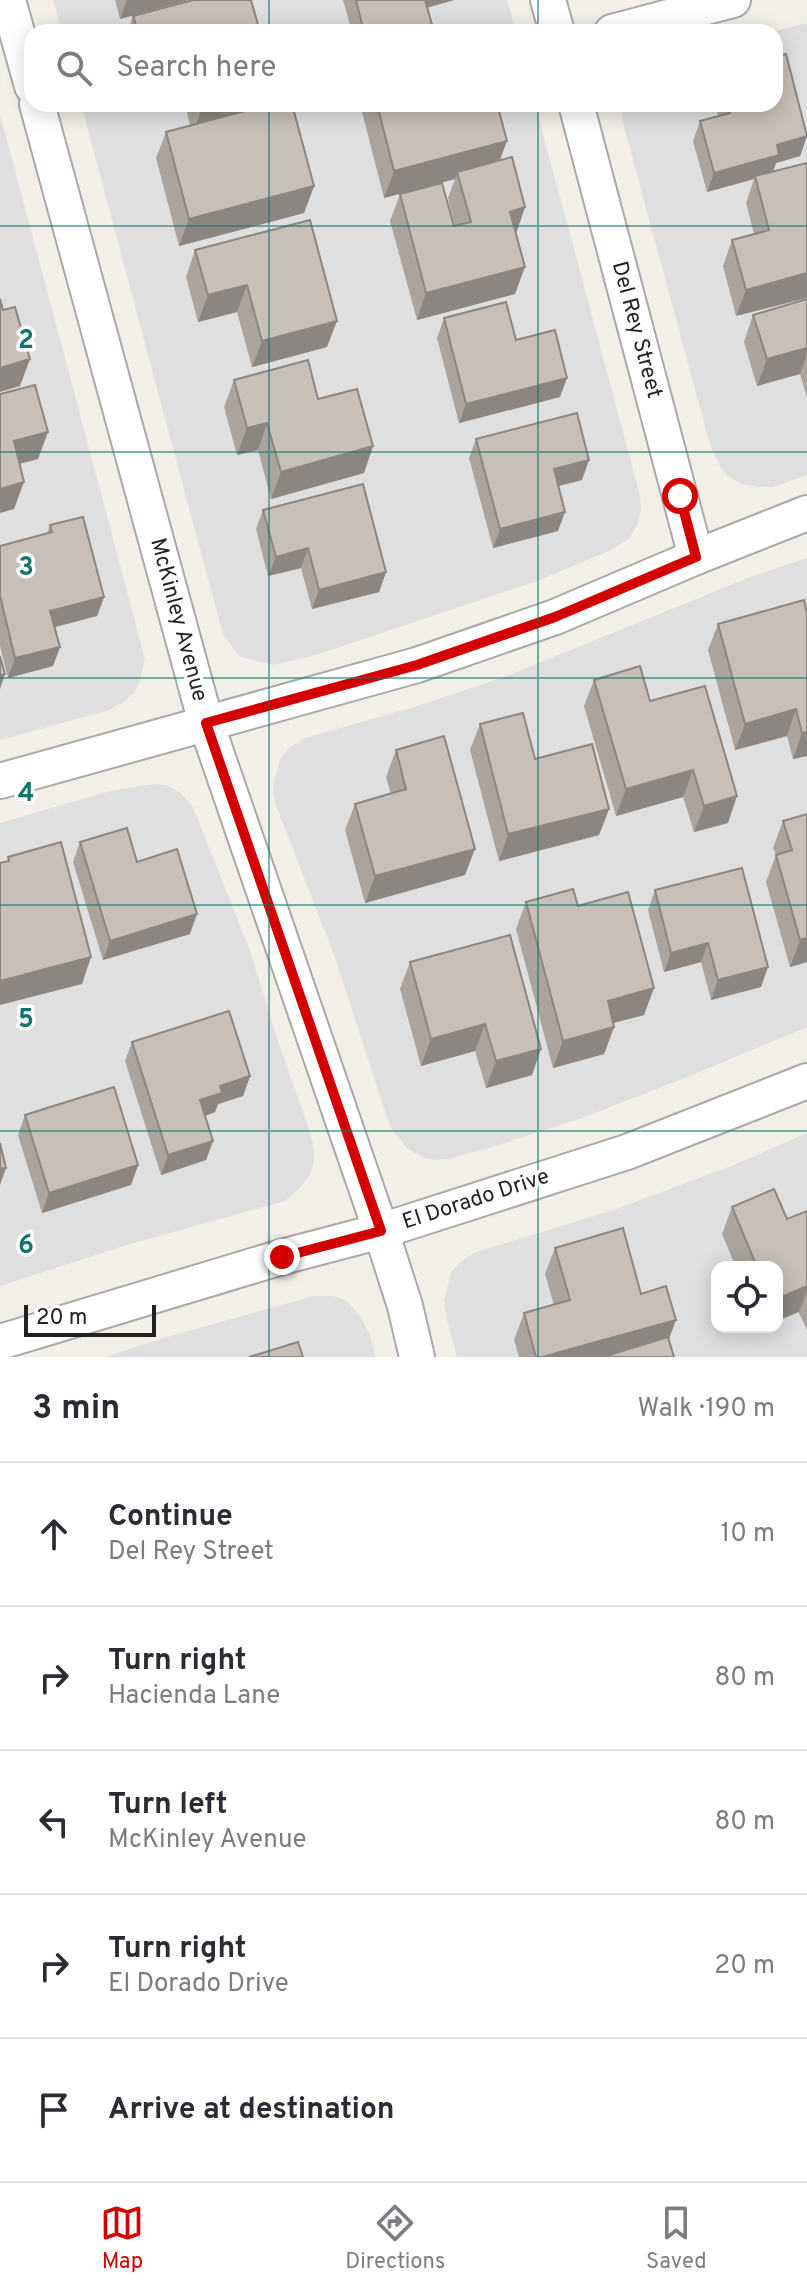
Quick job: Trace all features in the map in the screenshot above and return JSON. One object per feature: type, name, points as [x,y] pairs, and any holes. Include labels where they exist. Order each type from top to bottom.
[{"type":"street","points":[[8,0],[24,57]]},
{"type":"street","points":[[548,0],[555,24]]},
{"type":"street","points":[[642,24],[733,0]]},
{"type":"street","name":"McKinley Avenue","points":[[39,112],[206,723],[381,1231],[405,1306],[417,1357]]},
{"type":"street","name":"Del Rey Street","points":[[578,112],[696,557]]},
{"type":"street","points":[[0,781],[417,665],[555,617],[807,513]]},
{"type":"street","name":"El Dorado Drive","points":[[0,1342],[252,1266],[381,1231],[627,1152],[807,1081]]},
{"type":"shaded area","points":[[53,0],[507,0],[514,24],[60,24]]},
{"type":"shaded area","points":[[807,23],[807,475],[773,487],[758,487],[741,484],[728,476],[710,445],[622,112],[783,112],[783,29]]},
{"type":"shaded area","points":[[83,112],[537,112],[640,495],[641,511],[629,539],[609,551],[540,580],[319,654],[274,665],[240,657],[223,635]]},
{"type":"shaded area","points":[[0,114],[145,659],[134,693],[122,703],[109,710],[0,740]]},
{"type":"shaded area","points":[[807,558],[807,1027],[582,1118],[489,1148],[435,1160],[424,1158],[407,1148],[390,1127],[334,955],[275,803],[273,786],[280,760],[289,748],[305,738],[504,677],[748,578]]},
{"type":"shaded area","points":[[166,785],[181,793],[193,807],[250,951],[309,1129],[314,1162],[310,1175],[285,1201],[130,1244],[0,1286],[0,823],[110,791]]},
{"type":"shaded area","points":[[807,1133],[807,1357],[457,1357],[444,1300],[451,1273],[461,1261],[474,1253],[614,1210],[739,1163]]},
{"type":"shaded area","points":[[314,1296],[334,1296],[348,1302],[370,1335],[376,1357],[105,1357],[167,1337]]},
{"type":"building","points":[[193,0],[251,0],[258,24],[136,24],[133,16]]},
{"type":"building","points":[[356,0],[425,0],[432,24],[362,24]]},
{"type":"building","points":[[786,54],[807,136],[777,145],[779,155],[714,173],[700,121],[730,112],[783,112],[783,55]]},
{"type":"building","points":[[241,112],[294,112],[314,186],[189,219],[166,132]]},
{"type":"building","points":[[379,112],[499,112],[507,141],[394,171]]},
{"type":"building","points":[[512,157],[525,207],[510,212],[525,267],[426,293],[400,194],[442,183],[454,226],[471,222],[457,172]]},
{"type":"building","points":[[807,163],[807,273],[746,290],[732,240],[769,230],[755,176]]},
{"type":"building","points":[[310,220],[337,321],[262,341],[247,285],[208,295],[195,250]]},
{"type":"building","points":[[0,299],[3,310],[15,307],[30,359],[0,368]]},
{"type":"building","points":[[807,299],[807,348],[767,359],[753,315]]},
{"type":"building","points":[[506,302],[516,340],[555,330],[567,378],[466,404],[444,318]]},
{"type":"building","points":[[308,360],[318,399],[357,389],[373,446],[281,472],[267,423],[247,428],[234,380]]},
{"type":"building","points":[[35,385],[48,432],[14,441],[24,482],[0,489],[0,394]]},
{"type":"building","points":[[577,413],[589,460],[554,469],[565,512],[500,529],[476,439]]},
{"type":"building","points":[[363,484],[386,572],[319,590],[308,548],[276,557],[263,510]]},
{"type":"building","points":[[83,517],[104,597],[50,611],[60,647],[15,658],[0,596],[0,546],[52,532],[50,525]]},
{"type":"building","points":[[804,600],[807,613],[807,732],[802,733],[796,709],[745,724],[718,624]]},
{"type":"building","points":[[0,656],[5,674],[0,675]]},
{"type":"building","points":[[640,666],[650,701],[705,686],[737,796],[704,806],[693,770],[626,789],[594,680]]},
{"type":"building","points":[[523,713],[535,759],[592,744],[609,809],[508,834],[480,724]]},
{"type":"building","points":[[444,736],[475,849],[375,876],[355,804],[406,789],[396,750]]},
{"type":"building","points":[[807,814],[807,938],[800,940],[776,855],[792,850],[783,821]]},
{"type":"building","points":[[127,828],[137,862],[177,849],[197,914],[110,941],[80,842]]},
{"type":"building","points":[[61,842],[91,957],[0,981],[0,863],[9,861],[8,857]]},
{"type":"building","points":[[742,868],[768,967],[718,980],[708,943],[671,953],[655,890]]},
{"type":"building","points":[[573,889],[578,906],[628,892],[654,988],[608,1001],[614,1027],[563,1041],[526,902]]},
{"type":"building","points":[[510,935],[541,1049],[496,1061],[485,1024],[431,1039],[410,962]]},
{"type":"building","points":[[229,1011],[250,1076],[220,1086],[222,1093],[200,1100],[213,1141],[168,1155],[132,1042]]},
{"type":"building","points":[[114,1087],[138,1165],[49,1193],[25,1115]]},
{"type":"building","points":[[0,1143],[6,1168],[0,1169]]},
{"type":"building","points":[[774,1189],[787,1219],[807,1211],[807,1286],[783,1296],[783,1261],[754,1261],[732,1207]]},
{"type":"building","points":[[623,1228],[641,1294],[666,1286],[676,1320],[536,1357],[524,1313],[570,1300],[555,1248]]},
{"type":"building","points":[[668,1337],[674,1357],[603,1357]]},
{"type":"building","points":[[298,1342],[303,1357],[249,1357]]},
{"type":"route","points":[[282,1257],[381,1231],[206,723],[417,665],[555,617],[696,557],[680,496]]}]
